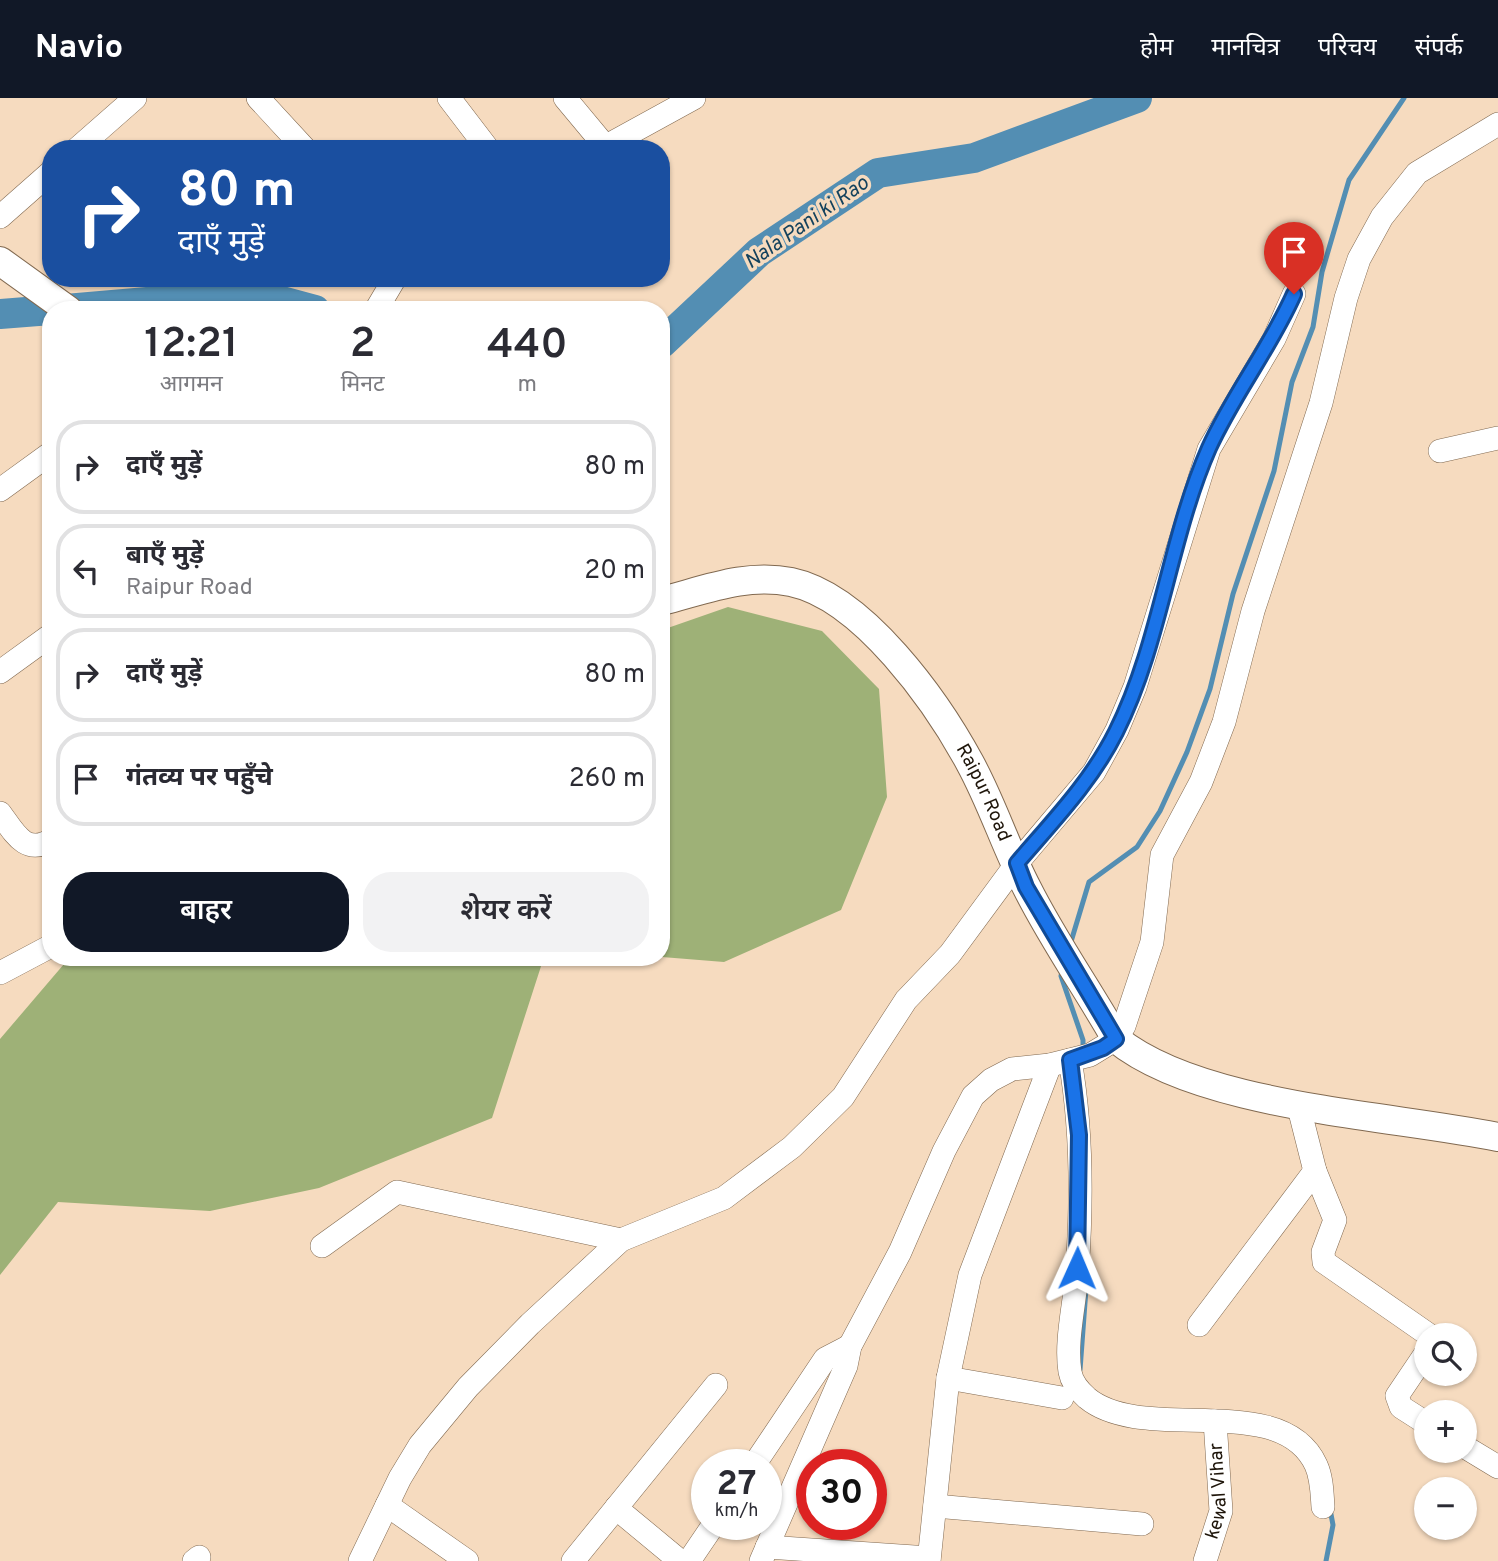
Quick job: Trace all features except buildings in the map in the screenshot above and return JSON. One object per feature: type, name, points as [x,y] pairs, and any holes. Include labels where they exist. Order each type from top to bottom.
[{"type":"main road","points":[[13,278],[53,301]]},
{"type":"main road","name":"Raipur Road","points":[[670,599],[735,581],[765,578],[794,583],[854,615],[888,647],[928,698],[970,762],[1021,875],[1116,1039],[1141,1056],[1170,1070],[1224,1088],[1298,1104],[1498,1137]]},
{"type":"street","points":[[87,140],[135,98]]},
{"type":"street","points":[[258,98],[296,140]]},
{"type":"street","points":[[449,98],[481,140]]},
{"type":"street","points":[[565,98],[598,140]]},
{"type":"street","points":[[616,140],[694,98]]},
{"type":"street","points":[[1072,1060],[970,1275],[948,1378],[929,1559],[764,1554],[846,1366],[850,1346],[900,1252],[944,1151],[973,1096],[991,1080],[1012,1069],[1072,1060],[1116,1039],[1131,1010],[1152,942],[1161,855],[1200,782],[1224,722],[1253,611],[1321,403],[1346,298],[1359,259],[1382,217],[1417,173],[1498,124]]},
{"type":"street","points":[[0,217],[42,180]]},
{"type":"street","points":[[360,1561],[420,1446],[468,1387],[530,1324],[621,1241],[724,1198],[792,1147],[843,1097],[906,1000],[1021,875],[1094,772],[1117,730],[1152,636],[1175,550],[1209,449],[1273,339],[1294,294]]},
{"type":"street","points":[[1440,451],[1498,438]]},
{"type":"street","points":[[0,490],[42,460]]},
{"type":"street","points":[[0,671],[42,641]]},
{"type":"street","points":[[0,813],[29,846],[42,845]]},
{"type":"street","points":[[0,973],[42,951]]},
{"type":"street","points":[[1072,1060],[1079,1135],[1077,1268],[1071,1376],[1086,1397],[1119,1414],[1261,1426],[1298,1443],[1316,1465],[1323,1507]]},
{"type":"street","points":[[1298,1104],[1315,1171],[1335,1220],[1323,1250],[1324,1262],[1414,1325]]},
{"type":"street","points":[[1199,1325],[1315,1171]]},
{"type":"street","points":[[322,1246],[397,1192],[621,1241]]},
{"type":"street","points":[[765,1449],[825,1359],[850,1346]]},
{"type":"street","points":[[1414,1371],[1397,1396],[1401,1407],[1414,1415]]},
{"type":"street","points":[[948,1378],[1062,1398]]},
{"type":"street","points":[[573,1561],[716,1385]]},
{"type":"street","name":"kewal Vihar","points":[[1205,1561],[1221,1511],[1215,1421]]},
{"type":"street","points":[[1477,1454],[1498,1467]]},
{"type":"street","points":[[387,1505],[467,1561]]},
{"type":"street","points":[[935,1506],[1142,1524]]},
{"type":"street","points":[[616,1508],[680,1561]]},
{"type":"street","points":[[689,1561],[704,1540]]},
{"type":"green space","points":[[728,607],[822,631],[879,689],[887,797],[841,910],[724,962],[670,958],[670,627]]},
{"type":"green space","points":[[62,966],[541,966],[492,1118],[319,1188],[210,1211],[58,1202],[0,1275],[0,1039]]},
{"type":"waterway","name":"Nala Pani ki Rao","points":[[670,335],[759,252],[878,173],[974,158],[1137,98]]},
{"type":"waterway","points":[[1070,945],[1089,882],[1137,847],[1160,811],[1187,752],[1210,689],[1233,594],[1274,471],[1292,382],[1313,327],[1322,272],[1349,180],[1404,98]]},
{"type":"waterway","name":"Nala Pani ki Rao","points":[[159,301],[252,293],[282,301]]},
{"type":"waterway","name":"Nala Pani ki Rao","points":[[0,314],[42,311]]},
{"type":"waterway","points":[[1062,971],[1061,976],[1083,1040],[1083,1052]]},
{"type":"waterway","points":[[1080,1370],[1086,1289]]},
{"type":"waterway","points":[[1326,1561],[1333,1525],[1330,1509]]},
{"type":"route","points":[[1077,1268],[1079,1135],[1077,1096],[1070,1060],[1090,1055],[1116,1039],[1026,887],[1017,863],[1094,772],[1117,730],[1152,636],[1175,550],[1209,449],[1273,339],[1294,294]]}]
